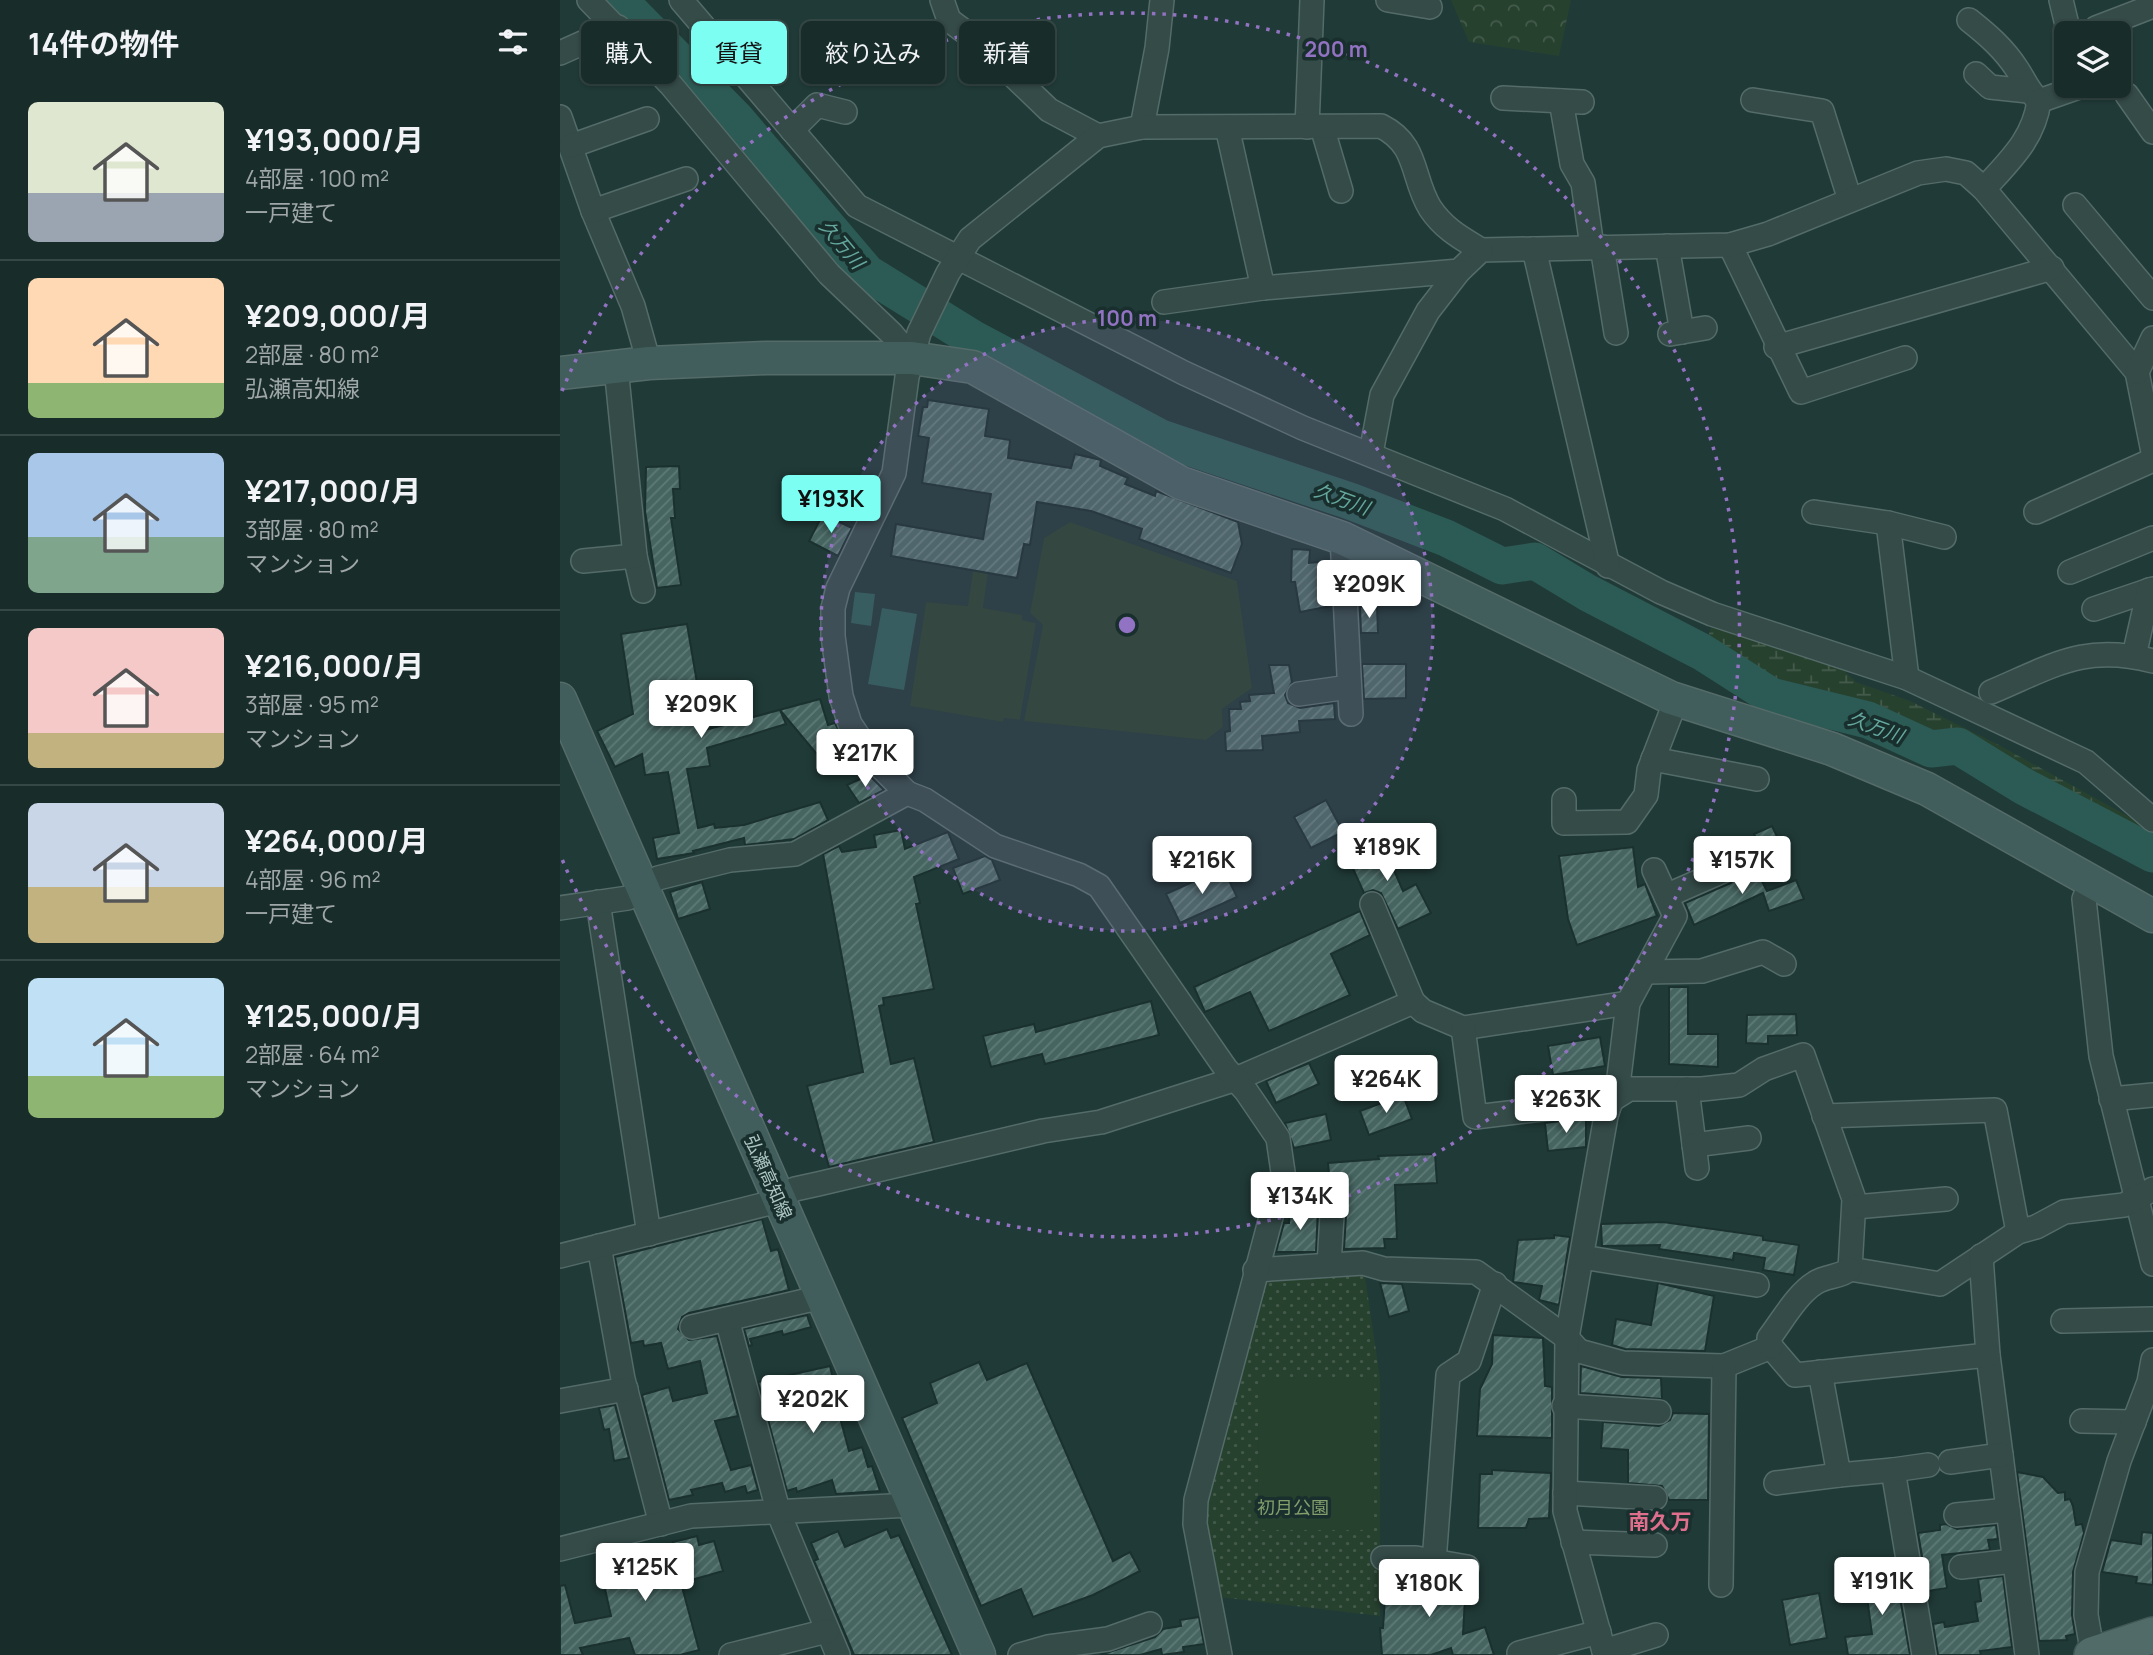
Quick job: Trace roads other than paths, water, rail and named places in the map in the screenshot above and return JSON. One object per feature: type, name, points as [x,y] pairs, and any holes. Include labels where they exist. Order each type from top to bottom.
[{"type":"main road","points":[[2093,1655],[2153,1635]]},
{"type":"street","points":[[589,0],[612,21]]},
{"type":"street","points":[[681,0],[857,206],[953,265],[1304,428],[1505,509],[1608,566],[1712,614],[1907,678],[2086,762],[2153,820]]},
{"type":"street","points":[[942,0],[949,20],[976,40],[1049,110],[1098,136]]},
{"type":"street","points":[[1142,127],[1157,48],[1162,0]]},
{"type":"street","points":[[1312,0],[1314,127],[1341,191]]},
{"type":"street","points":[[1388,0],[1430,7]]},
{"type":"street","points":[[2061,0],[2066,21]]},
{"type":"street","points":[[2114,21],[2153,6]]},
{"type":"street","points":[[1969,20],[1994,40],[2018,70],[2034,96],[2037,120],[2026,142],[1984,189]]},
{"type":"street","points":[[560,53],[581,44]]},
{"type":"street","points":[[1976,74],[1990,87],[2034,96],[2054,92]]},
{"type":"street","points":[[670,84],[829,274],[892,334],[973,367],[1181,483],[1342,538],[1676,700],[1832,749],[1927,789],[2153,916]]},
{"type":"street","points":[[1503,98],[1571,102],[1572,164],[1583,183],[1616,333]]},
{"type":"street","points":[[2129,98],[2153,132]]},
{"type":"street","points":[[1753,100],[1822,111],[1850,201]]},
{"type":"street","points":[[792,130],[817,105],[845,112]]},
{"type":"street","points":[[560,117],[569,160],[633,306],[649,363]]},
{"type":"street","points":[[569,160],[647,119]]},
{"type":"street","points":[[1220,1655],[1195,1524],[1196,1500],[1283,1172],[1278,1138],[1099,886],[1079,875],[995,846],[925,800],[908,793],[875,761],[850,724],[836,669],[833,608],[838,588],[894,474],[915,345],[953,265],[970,239],[1098,136],[1142,127],[1381,125],[1397,134],[1408,150],[1429,207],[1449,232],[1482,250],[1730,245],[1918,173],[1946,169],[1965,173],[1984,189],[2137,372],[2153,452]]},
{"type":"street","points":[[1227,127],[1263,288]]},
{"type":"street","points":[[593,211],[686,179]]},
{"type":"street","points":[[2075,205],[2153,298]]},
{"type":"street","points":[[1730,245],[1776,347],[1801,392],[1905,358]]},
{"type":"street","points":[[1667,246],[1676,333],[1705,328]]},
{"type":"street","points":[[1534,249],[1608,566]]},
{"type":"street","points":[[1371,453],[1382,395],[1428,311],[1459,271],[1482,250]]},
{"type":"street","points":[[1776,347],[2052,268]]},
{"type":"street","points":[[1164,302],[1263,288],[1459,271]]},
{"type":"street","points":[[2137,372],[2153,341]]},
{"type":"street","points":[[560,373],[649,363],[766,358],[915,345]]},
{"type":"street","points":[[616,367],[635,556],[643,591]]},
{"type":"street","points":[[2036,512],[2153,460]]},
{"type":"street","points":[[1814,513],[1888,523],[1944,537]]},
{"type":"street","points":[[1888,523],[1907,678]]},
{"type":"street","points":[[1342,538],[1351,714]]},
{"type":"street","points":[[2070,572],[2153,538]]},
{"type":"street","points":[[583,561],[635,556]]},
{"type":"street","points":[[1991,692],[2073,657],[2120,653],[2144,659],[2151,590],[2094,609]]},
{"type":"street","points":[[1299,694],[1349,687]]},
{"type":"street","name":"弘瀬高知線","points":[[560,699],[911,1506],[979,1655]]},
{"type":"street","points":[[1564,800],[1564,823],[1627,822],[1646,795],[1653,759],[1676,700]]},
{"type":"street","points":[[1653,759],[1757,779]]},
{"type":"street","points":[[560,908],[628,898],[658,878],[730,860],[804,851],[908,793]]},
{"type":"street","points":[[1603,1646],[1565,1511],[1564,1406],[1567,1338],[1609,1101],[1619,1077],[1628,1003],[1675,916],[1654,870]]},
{"type":"street","points":[[1666,896],[1725,870]]},
{"type":"street","points":[[2092,881],[2084,899],[2098,1031],[2111,1098],[2145,1193],[2153,1265]]},
{"type":"street","points":[[598,902],[649,1234]]},
{"type":"street","points":[[1372,904],[1412,1002],[1423,1011],[1463,1028],[1628,1003]]},
{"type":"street","points":[[1646,972],[1702,971],[1763,952],[1784,964]]},
{"type":"street","points":[[560,1256],[766,1204],[795,1189],[969,1147],[1101,1122],[1236,1079],[1412,1002]]},
{"type":"street","points":[[1463,1028],[1475,1118],[1609,1101],[1629,1089],[1687,1089],[1739,1085],[1764,1069],[1802,1055],[1854,1207],[1850,1269]]},
{"type":"street","points":[[1687,1089],[1695,1156],[1749,1138]]},
{"type":"street","points":[[2111,1098],[2153,1096]]},
{"type":"street","points":[[1824,1116],[1995,1110],[2018,1232]]},
{"type":"street","points":[[1989,1355],[1791,1374],[1771,1347],[1769,1338],[1812,1284],[1826,1277],[1841,1276],[1850,1269],[1940,1284],[2018,1232],[2036,1227],[2064,1212],[2124,1205],[2145,1193]]},
{"type":"street","points":[[1329,1265],[1333,1199]]},
{"type":"street","points":[[1854,1207],[1947,1199]]},
{"type":"street","points":[[599,1246],[626,1389],[661,1524]]},
{"type":"street","points":[[1582,1256],[1757,1285]]},
{"type":"street","points":[[1980,1256],[1989,1355],[2027,1655]]},
{"type":"street","points":[[1255,1270],[1363,1263],[1384,1269],[1476,1272],[1567,1338],[1579,1352],[1602,1355],[1623,1363],[1724,1366],[1771,1347]]},
{"type":"street","points":[[1434,1562],[1448,1375],[1469,1361],[1494,1284]]},
{"type":"street","points":[[692,1327],[822,1297]]},
{"type":"street","points":[[727,1319],[779,1514],[838,1655]]},
{"type":"street","points":[[2063,1321],[2153,1320]]},
{"type":"street","points":[[2093,1655],[2085,1598],[2087,1572],[2119,1461],[2153,1360]]},
{"type":"street","points":[[1721,1585],[1724,1366]]},
{"type":"street","points":[[1820,1371],[1839,1475]]},
{"type":"street","points":[[560,1401],[626,1389]]},
{"type":"street","points":[[1564,1406],[1659,1412]]},
{"type":"street","points":[[2082,1421],[2134,1422]]},
{"type":"street","points":[[1776,1483],[2001,1455]]},
{"type":"street","points":[[1893,1470],[1924,1655]]},
{"type":"street","points":[[1565,1493],[1655,1498]]},
{"type":"street","points":[[560,1549],[691,1516],[911,1506]]},
{"type":"street","points":[[1956,1515],[2008,1510]]},
{"type":"street","points":[[1573,1542],[1655,1545]]},
{"type":"street","points":[[1383,1558],[1467,1566]]},
{"type":"street","points":[[1961,1567],[2014,1561]]},
{"type":"street","points":[[1020,1655],[1048,1647],[1108,1639],[1150,1624]]},
{"type":"street","points":[[732,1655],[827,1631]]},
{"type":"street","points":[[1519,1653],[1603,1646],[1656,1635]]},
{"type":"waterway","name":"久万川","points":[[619,0],[736,119],[867,273],[972,338],[1161,438],[1350,501],[1446,538],[1502,566],[1535,561],[1588,593],[1702,652],[1771,696],[1868,720],[1931,749],[1958,746],[2023,786],[2153,854]]},
{"type":"district","name":"南久万","points":[[1660,1521]]},
{"type":"park label","name":"初月公園","points":[[1293,1507]]}]
